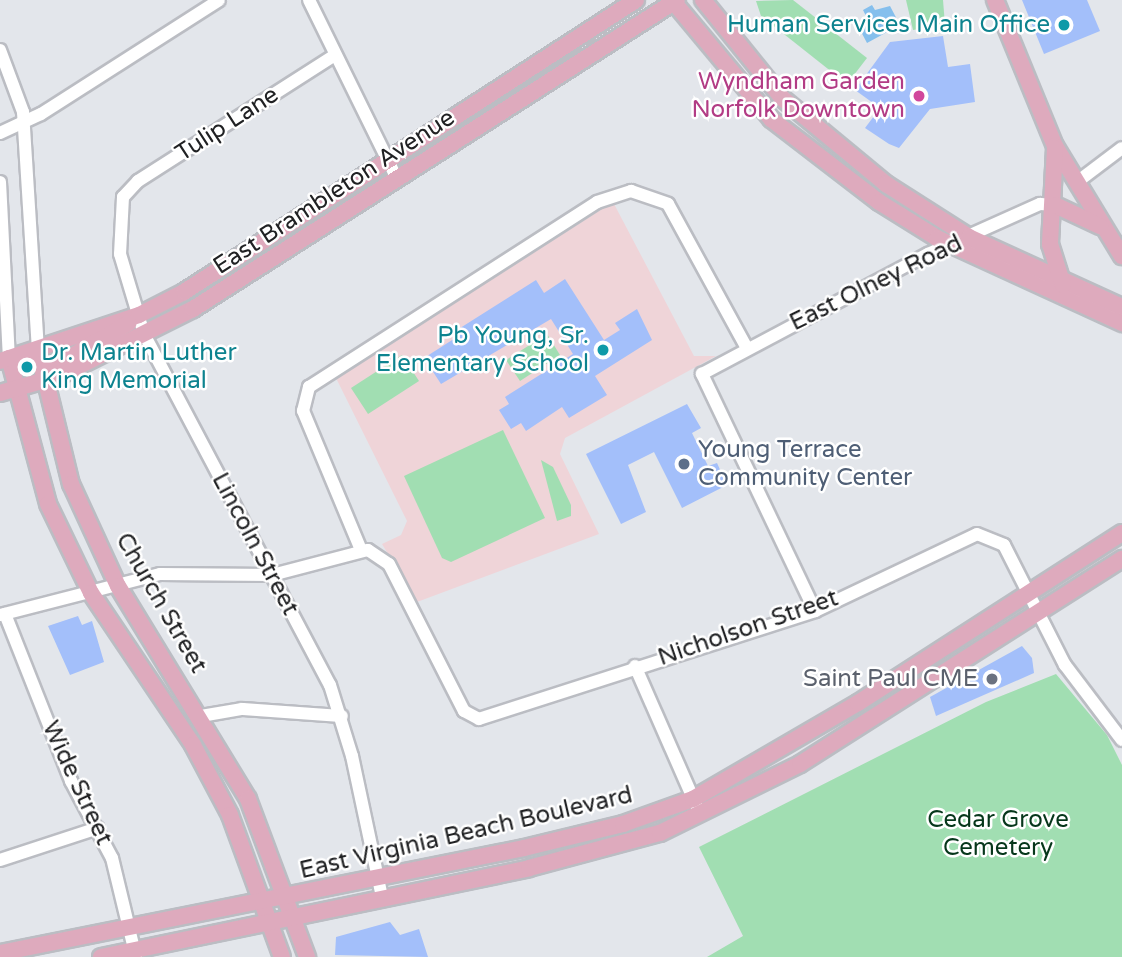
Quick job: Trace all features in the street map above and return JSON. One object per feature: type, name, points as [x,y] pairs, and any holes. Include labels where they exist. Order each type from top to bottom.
[{"type":"main road","name":"East Brambleton Avenue","points":[[5,364],[38,349],[139,315],[184,292],[636,0]]},
{"type":"main road","points":[[703,0],[759,74],[813,126],[886,184],[969,237],[1122,306]]},
{"type":"main road","points":[[995,0],[1055,146],[1100,226],[1122,256]]},
{"type":"main road","name":"East Brambleton Avenue","points":[[7,391],[144,334],[397,179],[674,1]]},
{"type":"main road","points":[[674,1],[771,119],[879,202],[950,245],[1122,323]]},
{"type":"main road","points":[[1055,146],[1055,205],[1050,244],[1060,279],[1070,299]]},
{"type":"main road","points":[[1055,205],[1100,226]]},
{"type":"main road","points":[[42,378],[111,337],[139,315]]},
{"type":"main road","name":"Church Street","points":[[38,349],[42,378],[71,484],[118,586],[212,733],[248,799],[307,957]]},
{"type":"main road","name":"Church Street","points":[[5,364],[7,391],[48,503],[91,593],[193,745],[230,815],[282,957]]},
{"type":"main road","name":"East Virginia Beach Boulevard","points":[[0,953],[419,870],[623,824],[693,799],[859,703],[1122,533]]},
{"type":"main road","name":"East Virginia Beach Boulevard","points":[[101,957],[136,954],[269,921],[604,851],[701,816],[778,777],[1122,559]]},
{"type":"main road","points":[[859,703],[870,719]]},
{"type":"main road","points":[[419,870],[423,889]]},
{"type":"street","points":[[0,133],[23,123],[219,0]]},
{"type":"street","points":[[309,0],[397,179]]},
{"type":"street","name":"Church Street","points":[[0,50],[15,78],[23,123],[38,349]]},
{"type":"street","name":"Tulip Lane","points":[[122,197],[138,181],[335,55]]},
{"type":"street","points":[[1077,182],[1122,148]]},
{"type":"street","name":"Church Street","points":[[0,183],[5,364]]},
{"type":"street","points":[[2,614],[180,571],[272,575],[361,550],[303,411],[309,387],[597,202],[631,191],[667,204],[747,348]]},
{"type":"street","name":"Lincoln Street","points":[[122,197],[120,254],[144,334],[272,575],[342,716],[382,897]]},
{"type":"street","name":"East Olney Road","points":[[814,611],[702,373],[950,245],[1040,204],[1055,205]]},
{"type":"street","name":"Nicholson Street","points":[[361,550],[383,557],[464,710],[479,719],[498,717],[635,666],[814,611],[977,534],[993,537],[1004,545],[1028,593]]},
{"type":"street","points":[[1028,593],[1065,665],[1122,740]]},
{"type":"street","name":"Wide Street","points":[[2,614],[71,781],[112,858],[136,954]]},
{"type":"street","points":[[635,666],[701,816]]},
{"type":"street","points":[[201,716],[242,709],[342,716]]},
{"type":"street","points":[[193,745],[212,733]]},
{"type":"street","points":[[0,860],[98,828]]},
{"type":"shaded area","points":[[613,202],[694,356],[716,356],[565,438],[560,454],[599,534],[417,602],[382,544],[401,535],[407,521],[336,378]]},
{"type":"green space","points":[[793,0],[867,58],[847,84],[761,16],[756,1]]},
{"type":"green space","points":[[906,0],[943,0],[945,25],[913,30]]},
{"type":"green space","points":[[547,334],[560,355],[520,381],[506,360]]},
{"type":"green space","points":[[402,355],[419,381],[368,414],[351,388]]},
{"type":"green space","points":[[503,430],[545,518],[451,562],[442,558],[404,476]]},
{"type":"green space","points":[[541,460],[553,467],[571,505],[571,516],[557,521]]},
{"type":"green space","name":"Cedar Grove Cemetery","points":[[1056,674],[1107,735],[1122,765],[1122,957],[707,957],[743,936],[699,847],[986,702]]},
{"type":"water","points":[[872,5],[875,10],[890,6],[900,25],[867,43],[858,26],[866,16],[863,10]]},
{"type":"building","name":"Human Services Main Office","points":[[1022,0],[1087,0],[1100,31],[1044,54]]},
{"type":"building","name":"Wyndham Garden Norfolk Downtown","points":[[943,36],[948,67],[970,64],[975,102],[930,109],[899,148],[889,144],[865,128],[880,108],[855,90],[890,42]]},
{"type":"building","name":"Pb Young, Sr. Elementary School","points":[[565,279],[604,340],[620,330],[615,323],[637,309],[652,340],[595,376],[607,395],[569,418],[562,407],[526,431],[521,423],[511,429],[499,410],[509,404],[505,397],[573,354],[551,319],[441,384],[424,358],[460,335],[457,330],[536,280],[544,293]]},
{"type":"building","name":"Young Terrace Community Center","points":[[687,404],[701,428],[692,433],[708,466],[717,463],[727,485],[682,508],[654,452],[628,465],[646,512],[621,524],[586,454]]},
{"type":"building","points":[[78,616],[82,625],[92,621],[104,662],[70,675],[48,626]]},
{"type":"building","name":"Saint Paul CME","points":[[1022,646],[1032,658],[1034,673],[936,716],[930,697]]},
{"type":"building","points":[[390,922],[400,935],[419,929],[428,957],[335,955],[336,937]]},
{"type":"place","name":"Human Services Main Office","points":[[1064,25]]},
{"type":"place","name":"Wyndham Garden Norfolk Downtown","points":[[919,96]]},
{"type":"place","name":"Pb Young, Sr. Elementary School","points":[[603,350]]},
{"type":"place","name":"Dr. Martin Luther King Memorial","points":[[27,367]]},
{"type":"place","name":"Young Terrace Community Center","points":[[684,464]]},
{"type":"place","name":"Saint Paul CME","points":[[992,679]]}]
